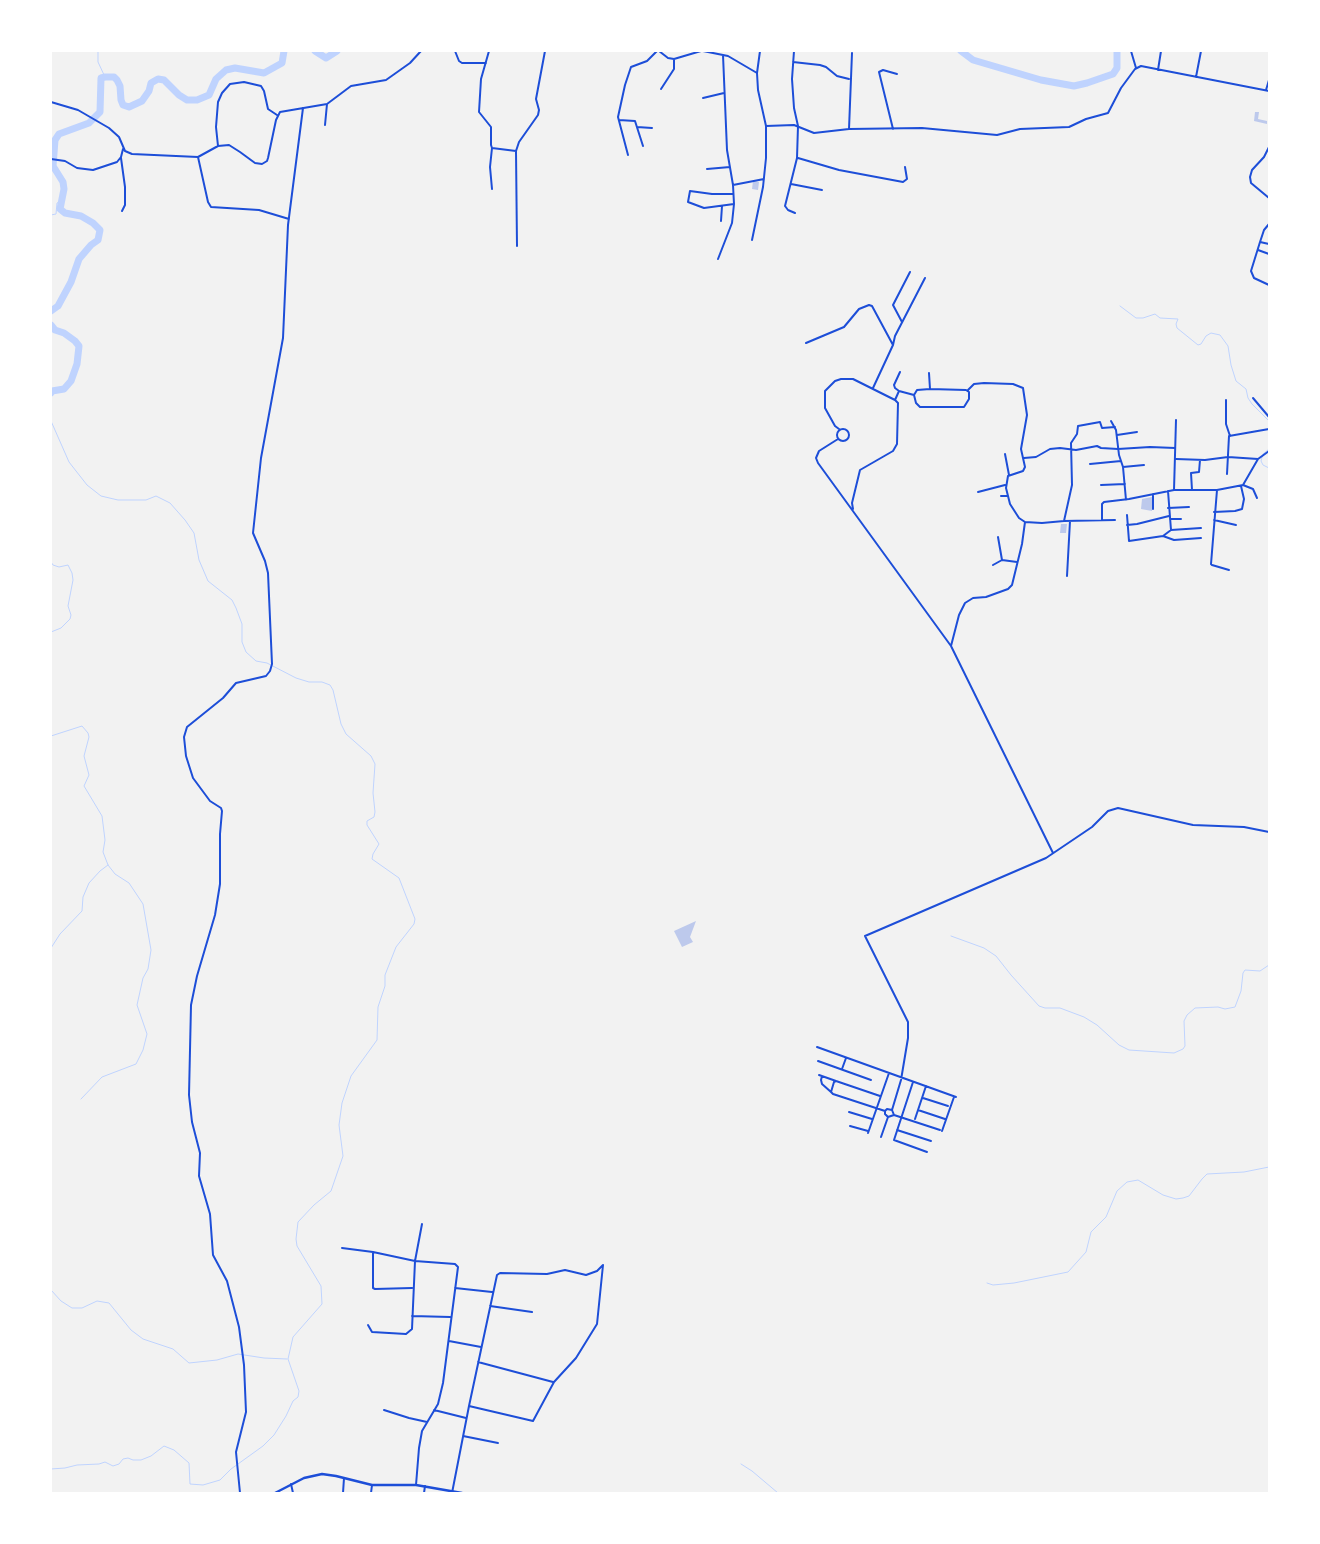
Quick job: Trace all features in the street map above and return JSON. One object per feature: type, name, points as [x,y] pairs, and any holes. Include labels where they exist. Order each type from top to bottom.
[{"type":"main road","points":[[275,1493],[290,1484],[315,1475],[336,1476],[372,1485],[416,1485],[462,1493]]},
{"type":"street","points":[[51,102],[74,108],[99,122],[116,133],[124,149],[132,154],[198,157],[218,146],[228,145],[255,163],[264,163],[268,158],[277,115],[283,111],[327,104],[356,84],[386,80],[410,63],[421,51]]},
{"type":"street","points":[[455,51],[459,61],[462,63],[486,63]]},
{"type":"street","points":[[489,51],[481,79],[479,110],[480,115],[491,127],[492,148],[490,167],[492,189]]},
{"type":"street","points":[[517,246],[516,151],[522,138],[538,115],[536,99],[545,51]]},
{"type":"street","points":[[628,155],[618,114],[630,68],[647,61],[658,51],[668,58],[702,51],[728,56],[757,73]]},
{"type":"street","points":[[728,51],[728,56]]},
{"type":"street","points":[[752,240],[764,179],[766,158],[766,126],[758,90],[757,73],[760,51]]},
{"type":"street","points":[[794,51],[794,98],[798,126],[797,158],[785,208],[795,213]]},
{"type":"street","points":[[1131,51],[1136,68]]},
{"type":"street","points":[[1158,70],[1161,51]]},
{"type":"street","points":[[1196,78],[1201,51]]},
{"type":"street","points":[[849,130],[852,52]]},
{"type":"street","points":[[718,260],[732,222],[734,204],[724,93],[723,55]]},
{"type":"street","points":[[661,89],[674,69],[674,58]]},
{"type":"street","points":[[793,62],[820,65],[826,67],[837,76],[850,79]]},
{"type":"street","points":[[766,126],[798,126],[814,132],[931,129],[996,135],[1020,129],[1069,127],[1086,119],[1108,113],[1121,88],[1136,68],[1141,66],[1267,90],[1269,80]]},
{"type":"street","points":[[893,129],[879,72],[883,70],[897,74]]},
{"type":"street","points":[[218,146],[216,127],[218,102],[222,93],[230,84],[244,82],[261,86],[268,109],[277,115]]},
{"type":"street","points":[[703,98],[724,93]]},
{"type":"street","points":[[325,124],[327,104]]},
{"type":"street","points":[[240,1493],[236,1452],[243,1427],[246,1406],[239,1327],[227,1281],[213,1255],[210,1214],[199,1176],[200,1153],[193,1128],[190,1095],[191,1004],[215,915],[220,884],[222,810],[210,801],[193,778],[186,756],[184,737],[188,727],[223,698],[236,683],[263,677],[270,671],[272,664],[268,573],[253,533],[261,458],[283,338],[289,219],[303,108]]},
{"type":"street","points":[[619,120],[634,120],[643,146]]},
{"type":"street","points":[[637,127],[652,128]]},
{"type":"street","points":[[1269,147],[1264,157],[1252,170],[1250,177],[1253,185],[1269,198]]},
{"type":"street","points":[[492,148],[516,151]]},
{"type":"street","points":[[51,159],[60,160],[77,168],[93,170],[117,162],[124,149]]},
{"type":"street","points":[[121,157],[125,187],[125,205],[122,211]]},
{"type":"street","points":[[198,157],[208,202],[211,207],[259,210],[289,219]]},
{"type":"street","points":[[797,158],[839,170],[904,182],[908,179],[905,167]]},
{"type":"street","points":[[707,169],[730,168]]},
{"type":"street","points":[[733,185],[764,179]]},
{"type":"street","points":[[791,184],[822,190]]},
{"type":"street","points":[[734,194],[690,191],[688,203],[701,207],[734,204]]},
{"type":"street","points":[[721,221],[722,206]]},
{"type":"street","points":[[1269,224],[1264,230],[1253,264],[1252,274],[1254,278],[1269,284]]},
{"type":"street","points":[[1260,242],[1269,244]]},
{"type":"street","points":[[1258,250],[1269,254]]},
{"type":"street","points":[[902,322],[893,305],[910,272]]},
{"type":"street","points":[[872,388],[893,345],[895,336],[925,278]]},
{"type":"street","points":[[806,343],[844,327],[859,309],[869,304],[872,306],[893,345]]},
{"type":"street","points":[[900,372],[894,388],[914,395]]},
{"type":"street","points":[[929,373],[930,390]]},
{"type":"street","points":[[839,430],[834,426],[825,408],[825,391],[835,381],[847,378],[872,388],[898,403],[897,444],[893,450],[860,470],[852,503],[853,511]]},
{"type":"street","points":[[968,390],[968,403],[966,406],[961,407],[920,407],[916,404],[914,395],[917,390],[968,390],[974,384],[984,383],[1013,384],[1023,388],[1027,415],[1022,449],[1025,467],[1024,471],[1009,475]]},
{"type":"street","points":[[895,400],[899,391]]},
{"type":"street","points":[[1253,398],[1269,417]]},
{"type":"street","points":[[1226,400],[1226,424],[1230,436],[1228,474]]},
{"type":"street","points":[[1174,490],[1176,420]]},
{"type":"street","points":[[1111,421],[1117,435],[1118,449],[1123,467],[1126,500]]},
{"type":"street","points":[[1064,521],[1072,485],[1072,442],[1077,434],[1079,425],[1100,422],[1102,428],[1115,427]]},
{"type":"street","points":[[838,439],[844,441],[849,436],[844,428],[839,430]]},
{"type":"street","points":[[1230,436],[1269,429]]},
{"type":"street","points":[[838,439],[837,433],[839,430]]},
{"type":"street","points":[[1117,435],[1137,432]]},
{"type":"street","points":[[838,439],[819,451],[816,458],[822,469],[951,646],[1053,853]]},
{"type":"street","points":[[1024,458],[1036,457],[1050,449],[1060,448],[1072,450],[1088,449],[1097,446],[1118,449],[1175,448]]},
{"type":"street","points":[[1214,512],[1235,512],[1242,509],[1244,499],[1242,485],[1258,459],[1269,451]]},
{"type":"street","points":[[1005,454],[1009,475],[1006,485],[1007,496],[1015,512],[1025,522],[1115,520]]},
{"type":"street","points":[[1176,459],[1200,460],[1228,457],[1258,459]]},
{"type":"street","points":[[1192,490],[1191,473],[1199,472],[1200,460]]},
{"type":"street","points":[[1090,464],[1121,461]]},
{"type":"street","points":[[1123,467],[1144,465]]},
{"type":"street","points":[[1101,485],[1125,484]]},
{"type":"street","points":[[978,492],[1006,485]]},
{"type":"street","points":[[1102,520],[1103,503],[1174,490],[1217,490],[1242,485],[1254,489],[1257,498]]},
{"type":"street","points":[[1217,490],[1211,564],[1229,570]]},
{"type":"street","points":[[1168,492],[1171,530]]},
{"type":"street","points":[[1153,494],[1153,509]]},
{"type":"street","points":[[1001,496],[1007,496]]},
{"type":"street","points":[[1168,508],[1189,507]]},
{"type":"street","points":[[1127,515],[1128,539],[1130,541],[1164,536],[1174,540],[1201,538]]},
{"type":"street","points":[[1128,525],[1169,518],[1181,519]]},
{"type":"street","points":[[1214,520],[1236,525]]},
{"type":"street","points":[[1068,576],[1070,521]]},
{"type":"street","points":[[951,646],[965,603],[969,600],[1010,588],[1022,544],[1025,522]]},
{"type":"street","points":[[1164,536],[1171,530],[1201,528]]},
{"type":"street","points":[[998,537],[1002,560]]},
{"type":"street","points":[[993,565],[1002,560],[1017,562]]},
{"type":"street","points":[[818,1047],[846,1058],[901,1078],[926,1086],[955,1097],[941,1131],[894,1114],[892,1110],[901,1078],[908,1038],[908,1022],[865,936],[1046,858],[1092,828],[1108,811],[1118,808],[1192,825],[1244,827],[1269,832]]},
{"type":"street","points":[[842,1069],[846,1058]]},
{"type":"street","points":[[818,1061],[871,1080]]},
{"type":"street","points":[[850,1126],[868,1132],[889,1073]]},
{"type":"street","points":[[819,1075],[880,1096]]},
{"type":"street","points":[[822,1076],[822,1084],[833,1094],[885,1111],[887,1109],[892,1110]]},
{"type":"street","points":[[831,1092],[836,1081]]},
{"type":"street","points":[[914,1082],[894,1140],[927,1152]]},
{"type":"street","points":[[915,1119],[926,1086]]},
{"type":"street","points":[[923,1098],[948,1106]]},
{"type":"street","points":[[918,1110],[944,1119]]},
{"type":"street","points":[[885,1111],[888,1117]]},
{"type":"street","points":[[849,1112],[872,1120]]},
{"type":"street","points":[[881,1137],[888,1117],[894,1114]]},
{"type":"street","points":[[897,1130],[931,1141]]},
{"type":"street","points":[[368,1325],[372,1332],[406,1334],[412,1329],[415,1261],[422,1224]]},
{"type":"street","points":[[342,1248],[415,1261],[457,1265],[459,1270],[441,1391],[438,1404],[422,1431],[416,1485]]},
{"type":"street","points":[[373,1252],[373,1288],[413,1288]]},
{"type":"street","points":[[452,1492],[466,1418],[496,1277],[500,1273],[547,1274],[565,1270],[586,1274],[597,1271],[604,1265],[597,1324],[576,1358],[554,1382],[534,1421],[469,1406]]},
{"type":"street","points":[[455,1288],[493,1292]]},
{"type":"street","points":[[490,1306],[532,1312]]},
{"type":"street","points":[[412,1316],[451,1317]]},
{"type":"street","points":[[448,1340],[481,1347]]},
{"type":"street","points":[[478,1362],[554,1382]]},
{"type":"street","points":[[384,1410],[426,1422]]},
{"type":"street","points":[[434,1410],[466,1418]]},
{"type":"street","points":[[463,1436],[498,1443]]},
{"type":"street","points":[[343,1493],[344,1478]]},
{"type":"street","points":[[290,1484],[293,1493]]},
{"type":"street","points":[[371,1493],[372,1485]]},
{"type":"street","points":[[424,1493],[425,1486]]},
{"type":"building","points":[[1255,112],[1259,112],[1258,119],[1267,121],[1267,124],[1254,121]]},
{"type":"building","points":[[753,181],[759,182],[758,190],[752,189]]},
{"type":"building","points":[[1152,497],[1152,511],[1141,509],[1142,499]]},
{"type":"building","points":[[1061,524],[1067,524],[1066,533],[1060,533]]},
{"type":"building","points":[[696,921],[690,937],[693,942],[682,947],[674,931]]},
{"type":"waterway","points":[[98,51],[98,62],[105,77]]},
{"type":"waterway","points":[[51,311],[58,306],[71,282],[79,259],[98,240],[100,230],[81,216],[65,213],[60,209],[64,189],[63,182],[53,166],[55,140],[59,134],[89,123],[100,112],[101,78],[114,77],[117,80],[120,86],[123,105],[129,107],[142,101],[149,91],[151,83],[158,79],[164,80],[187,100],[197,100],[209,95],[216,79],[226,70],[235,68],[264,73],[282,63],[284,51]]},
{"type":"waterway","points":[[315,51],[326,58],[337,51]]},
{"type":"waterway","points":[[961,51],[973,60],[1041,80],[1074,86],[1113,74],[1117,68],[1117,51]]},
{"type":"waterway","points":[[51,215],[56,214],[57,203],[63,200]]},
{"type":"waterway","points":[[1120,306],[1136,318],[1155,314],[1160,318],[1178,319],[1177,328],[1198,345],[1211,333],[1220,335],[1228,346],[1236,381],[1246,389],[1252,404],[1269,421]]},
{"type":"waterway","points":[[51,325],[55,330],[64,333],[79,346],[77,364],[71,381],[64,389],[52,391],[51,393]]},
{"type":"waterway","points":[[51,421],[69,462],[87,485],[101,496],[118,500],[146,500],[156,496],[170,503],[185,520],[194,533],[199,560],[208,581],[232,600],[236,608],[242,624],[242,642],[246,652],[256,661],[267,663],[296,678],[330,685],[333,690],[341,724],[346,734],[371,756],[375,764],[373,793],[375,812],[374,817],[367,821],[367,825],[379,844],[372,859],[399,878],[415,919],[414,924],[396,947],[385,975],[385,986],[378,1007],[377,1040],[351,1076],[342,1103],[339,1125],[343,1156],[331,1191],[298,1222],[297,1246],[321,1286],[322,1304],[293,1337],[288,1359],[299,1391],[298,1397],[293,1401],[274,1435],[220,1480],[203,1485],[190,1484],[189,1463],[174,1450],[164,1446],[151,1456],[141,1460],[123,1459],[119,1464],[113,1466],[105,1462],[51,1469]]},
{"type":"waterway","points":[[1269,449],[1263,454],[1261,461],[1263,465],[1269,468]]},
{"type":"waterway","points":[[51,562],[59,567],[68,565],[73,580],[68,606],[71,615],[70,619],[61,628],[51,632]]},
{"type":"waterway","points":[[51,736],[82,726],[88,733],[89,737],[84,756],[89,775],[84,786],[102,816],[105,840],[103,852],[108,865],[115,874],[129,883],[143,904],[151,950],[148,969],[143,978],[137,1005],[147,1034],[143,1050],[136,1064],[102,1077],[81,1099]]},
{"type":"waterway","points":[[51,948],[60,934],[82,911],[83,897],[89,883],[108,865]]},
{"type":"waterway","points":[[951,936],[984,948],[996,956],[1039,1006],[1060,1008],[1084,1017],[1097,1025],[1119,1045],[1129,1050],[1174,1053],[1183,1049],[1185,1046],[1184,1021],[1187,1015],[1195,1008],[1218,1007],[1225,1009],[1235,1007],[1241,991],[1245,970],[1260,971],[1269,965]]},
{"type":"waterway","points":[[987,1283],[993,1285],[1014,1283],[1068,1272],[1086,1252],[1091,1232],[1106,1217],[1117,1191],[1127,1182],[1138,1180],[1163,1195],[1176,1199],[1189,1196],[1207,1174],[1244,1172],[1269,1167]]},
{"type":"waterway","points":[[51,1290],[61,1301],[72,1308],[82,1308],[97,1301],[109,1303],[131,1330],[143,1339],[173,1349],[189,1363],[217,1360],[238,1354],[287,1359]]},
{"type":"waterway","points":[[741,1464],[778,1493]]}]
